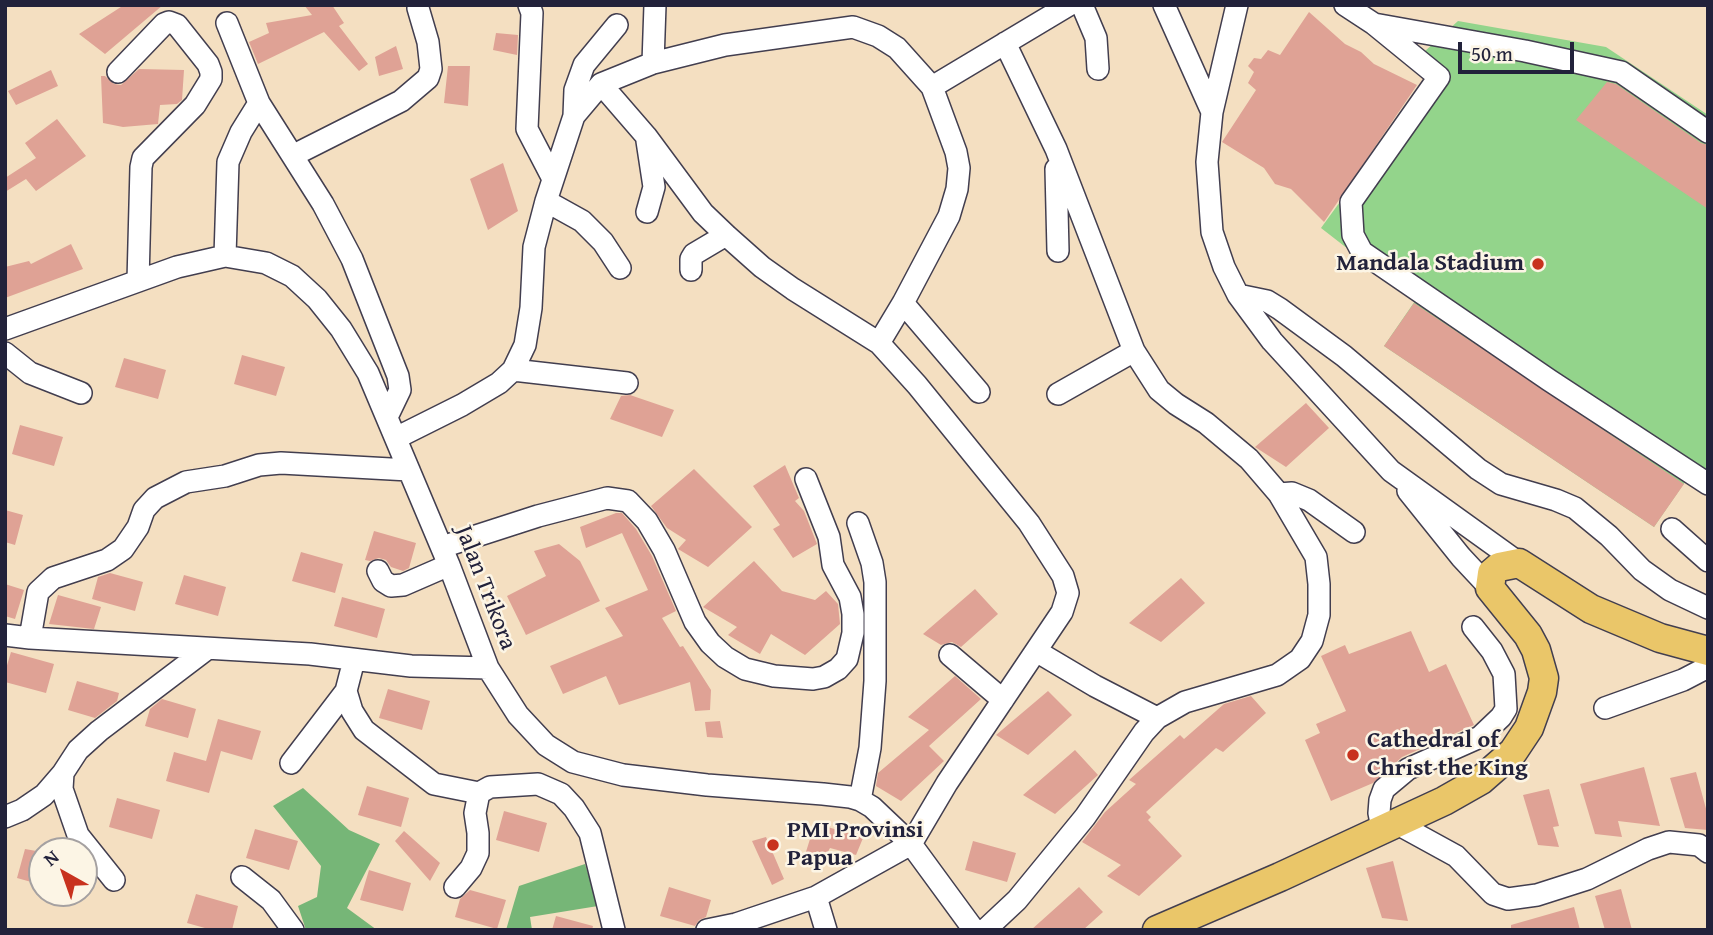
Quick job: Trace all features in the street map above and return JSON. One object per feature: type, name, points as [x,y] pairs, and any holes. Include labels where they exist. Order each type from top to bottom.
[{"type":"main road","points":[[1157,930],[1444,802],[1481,780],[1513,752],[1529,728],[1542,692],[1544,678],[1541,663],[1528,635],[1490,588],[1495,570],[1519,563],[1600,613],[1660,638],[1708,651]]},
{"type":"street","points":[[529,5],[532,13],[527,129],[553,179]]},
{"type":"street","points":[[653,63],[654,5]]},
{"type":"street","points":[[932,87],[1069,5]]},
{"type":"street","points":[[1082,5],[1096,38],[1098,69]]},
{"type":"street","points":[[1164,5],[1212,112]]},
{"type":"street","points":[[1237,5],[1212,112],[1207,162],[1212,232],[1224,267],[1238,295],[1272,341],[1391,471],[1461,557],[1490,588]]},
{"type":"street","points":[[1345,5],[1374,24],[1439,77],[1351,202],[1353,235],[1362,252],[1549,380],[1708,484]]},
{"type":"street","points":[[294,156],[401,101],[428,78],[431,69],[428,42],[418,8]]},
{"type":"street","points":[[118,72],[169,22],[177,25],[208,64],[211,72],[211,79],[195,105],[144,159],[141,167],[138,281]]},
{"type":"street","points":[[227,23],[259,103],[294,156],[352,259],[398,376],[400,390],[387,417]]},
{"type":"street","points":[[1374,24],[1525,51],[1621,72],[1708,132]]},
{"type":"street","points":[[396,438],[462,405],[499,383],[513,370],[525,345],[531,308],[534,247],[574,116],[575,90],[583,65],[617,25]]},
{"type":"street","points":[[574,116],[601,83],[653,63],[725,45],[853,27],[878,36],[897,48],[932,87],[956,152],[959,168],[957,189],[948,216],[879,343]]},
{"type":"street","points":[[987,928],[1017,900],[1085,817],[1144,732],[1157,718],[1185,702],[1277,674],[1300,659],[1312,641],[1319,615],[1316,557],[1279,494],[1249,459],[1206,423],[1160,390],[1135,351],[1056,149],[1005,43]]},
{"type":"street","points":[[601,83],[646,136],[703,212],[726,235],[762,267],[793,289],[879,343],[917,385],[1029,523],[1063,576],[1068,593],[1062,612],[947,783],[911,844],[816,897],[707,930]]},
{"type":"street","points":[[225,256],[228,162],[241,132],[259,103]]},
{"type":"street","points":[[646,136],[654,187],[647,212]]},
{"type":"street","points":[[1056,149],[1058,251]]},
{"type":"street","points":[[546,201],[582,221],[603,242],[620,268]]},
{"type":"street","points":[[691,270],[694,254],[726,235]]},
{"type":"street","name":"Jalan Trikora","points":[[5,330],[177,267],[225,256],[266,263],[292,276],[317,299],[341,329],[368,373],[445,556],[488,668],[517,715],[547,745],[573,762],[623,775],[707,785],[823,793],[860,800],[872,807],[911,844],[987,928]]},
{"type":"street","points":[[1238,295],[1267,301],[1280,309],[1344,356],[1478,469],[1501,484],[1575,508],[1609,536],[1642,570],[1670,590],[1708,608]]},
{"type":"street","points":[[903,303],[979,393]]},
{"type":"street","points":[[1058,394],[1135,351]]},
{"type":"street","points":[[5,353],[30,373],[81,393]]},
{"type":"street","points":[[513,370],[627,383]]},
{"type":"street","points":[[30,638],[38,592],[53,578],[107,560],[123,549],[138,527],[144,510],[155,498],[186,482],[225,476],[259,465],[281,463],[410,470]]},
{"type":"street","points":[[1391,471],[1519,563]]},
{"type":"street","points":[[379,571],[383,581],[391,586],[403,584],[445,556],[538,516],[607,498],[628,501],[647,521],[664,550],[695,622],[710,643],[725,657],[745,669],[774,676],[813,679],[824,677],[838,669],[847,659],[853,633],[853,614],[850,597],[833,565],[829,537],[806,479]]},
{"type":"street","points":[[1279,494],[1292,493],[1309,500],[1354,533]]},
{"type":"street","points":[[858,523],[872,563],[875,582],[873,708],[870,748],[860,800]]},
{"type":"street","points":[[1672,529],[1708,561]]},
{"type":"street","points":[[1473,627],[1492,651],[1504,674],[1506,709],[1480,737],[1409,769],[1384,789],[1379,814],[1388,825],[1456,856],[1493,894],[1508,899],[1536,895],[1587,879],[1648,849],[1669,842],[1699,845],[1708,852]]},
{"type":"street","points":[[5,635],[310,654],[411,666],[488,668]]},
{"type":"street","points":[[5,817],[22,810],[44,795],[78,750],[99,731],[206,649]]},
{"type":"street","points":[[1036,651],[1157,718]]},
{"type":"street","points":[[950,655],[1003,700]]},
{"type":"street","points":[[290,763],[346,691],[354,660]]},
{"type":"street","points":[[1605,708],[1684,680],[1708,667]]},
{"type":"street","points":[[346,691],[352,711],[364,730],[400,761],[434,785],[479,793],[490,787],[538,783],[561,794],[590,833],[614,930]]},
{"type":"street","points":[[63,773],[65,799],[78,835],[114,880]]},
{"type":"street","points":[[455,887],[471,868],[478,853],[475,813],[479,793]]},
{"type":"street","points":[[242,877],[271,900],[293,930]]},
{"type":"street","points":[[816,897],[825,930]]},
{"type":"green space","name":"Mandala Stadium","points":[[1458,21],[1606,47],[1708,115],[1708,496],[1685,482],[1654,527],[1384,346],[1415,301],[1321,228],[1430,78],[1413,62]]},
{"type":"green space","points":[[303,788],[349,830],[380,844],[347,908],[377,930],[306,930],[298,906],[317,897],[321,866],[273,806]]},
{"type":"green space","points":[[585,864],[598,906],[530,917],[532,930],[506,930],[519,886]]},
{"type":"building","points":[[124,5],[163,5],[105,54],[79,34]]},
{"type":"building","points":[[304,5],[332,5],[344,23],[339,26],[368,64],[359,71],[324,32],[258,64],[249,42],[269,33],[266,23],[312,15]]},
{"type":"building","points":[[1309,12],[1345,44],[1361,52],[1374,64],[1417,85],[1324,222],[1291,189],[1275,184],[1264,168],[1222,142],[1256,90],[1248,83],[1254,72],[1248,66],[1254,58],[1261,59],[1268,50],[1280,55]]},
{"type":"building","points":[[496,33],[518,35],[517,55],[493,50]]},
{"type":"building","points":[[396,46],[403,69],[379,76],[375,57]]},
{"type":"building","points":[[448,66],[470,66],[468,106],[444,103]]},
{"type":"building","points":[[139,69],[184,70],[182,100],[177,104],[160,105],[158,124],[123,127],[103,123],[101,76],[121,85]]},
{"type":"building","points":[[51,70],[58,86],[16,105],[8,91]]},
{"type":"building","points":[[1607,82],[1616,84],[1701,143],[1708,145],[1708,209],[1576,120]]},
{"type":"building","points":[[57,119],[86,156],[36,191],[26,179],[5,192],[5,178],[36,158],[25,143]]},
{"type":"building","points":[[503,163],[518,211],[488,230],[470,179]]},
{"type":"building","points":[[71,244],[83,269],[5,298],[5,267],[29,261],[31,264]]},
{"type":"building","points":[[1414,303],[1684,484],[1654,527],[1384,346]]},
{"type":"building","points":[[242,355],[285,367],[276,396],[234,384]]},
{"type":"building","points":[[124,358],[166,370],[158,399],[115,387]]},
{"type":"building","points":[[630,395],[674,410],[662,437],[610,419],[621,396]]},
{"type":"building","points":[[1306,403],[1329,428],[1286,467],[1255,447]]},
{"type":"building","points":[[20,425],[63,437],[54,466],[12,454]]},
{"type":"building","points":[[785,465],[799,498],[795,501],[804,511],[817,544],[793,558],[773,529],[780,525],[753,486]]},
{"type":"building","points":[[694,469],[752,527],[708,567],[678,549],[686,540],[667,528],[651,506]]},
{"type":"building","points":[[5,510],[23,515],[15,545],[5,542]]},
{"type":"building","points":[[622,513],[636,529],[652,556],[676,611],[662,618],[711,690],[710,710],[695,711],[690,682],[619,705],[606,676],[563,694],[550,666],[623,636],[605,608],[648,590],[622,533],[586,548],[580,527]]},
{"type":"building","points":[[374,531],[416,543],[409,568],[403,571],[391,567],[386,560],[379,558],[365,560]]},
{"type":"building","points":[[559,544],[580,561],[600,601],[526,635],[507,596],[546,576],[534,551]]},
{"type":"building","points":[[301,552],[343,564],[335,593],[292,581]]},
{"type":"building","points":[[754,561],[782,591],[815,600],[826,591],[838,604],[840,624],[805,655],[771,634],[760,654],[728,635],[737,627],[703,607]]},
{"type":"building","points":[[110,573],[143,582],[135,611],[92,599],[98,577]]},
{"type":"building","points":[[184,575],[226,587],[218,616],[175,604]]},
{"type":"building","points":[[1181,578],[1205,603],[1161,642],[1129,623]]},
{"type":"building","points":[[5,584],[24,590],[15,619],[5,616]]},
{"type":"building","points":[[975,589],[998,614],[961,647],[952,642],[941,645],[923,634]]},
{"type":"building","points":[[58,595],[101,607],[94,629],[49,624]]},
{"type":"building","points":[[342,597],[385,609],[377,638],[334,626]]},
{"type":"building","points":[[1411,631],[1429,672],[1446,664],[1474,725],[1402,757],[1373,783],[1331,801],[1305,740],[1320,733],[1316,724],[1346,711],[1321,656],[1345,645],[1349,654]]},
{"type":"building","points":[[11,652],[54,664],[46,693],[5,682]]},
{"type":"building","points":[[955,676],[981,699],[929,746],[944,761],[901,801],[876,786],[878,773],[929,730],[908,717]]},
{"type":"building","points":[[77,681],[119,693],[117,701],[95,718],[68,710]]},
{"type":"building","points":[[388,689],[430,701],[422,730],[379,718]]},
{"type":"building","points":[[1048,691],[1072,715],[1028,755],[996,735]]},
{"type":"building","points":[[1251,696],[1266,713],[1223,752],[1216,748],[1146,812],[1151,817],[1148,820],[1182,856],[1139,896],[1107,876],[1121,865],[1082,842],[1105,812],[1136,784],[1129,780],[1180,735],[1184,739],[1224,704]]},
{"type":"building","points":[[162,699],[196,709],[188,738],[145,726],[150,709]]},
{"type":"building","points":[[218,719],[261,731],[252,760],[221,751],[209,793],[166,781],[174,752],[206,761]]},
{"type":"building","points":[[720,721],[723,738],[707,737],[705,722]]},
{"type":"building","points":[[1075,750],[1098,775],[1055,814],[1023,795]]},
{"type":"building","points":[[1644,767],[1660,826],[1618,821],[1622,837],[1595,834],[1580,784]]},
{"type":"building","points":[[1696,772],[1708,816],[1708,830],[1685,828],[1670,778]]},
{"type":"building","points":[[367,786],[409,798],[401,827],[358,815]]},
{"type":"building","points":[[1549,789],[1559,826],[1553,827],[1559,847],[1538,845],[1523,795]]},
{"type":"building","points":[[117,798],[160,810],[152,839],[109,827]]},
{"type":"building","points":[[504,811],[547,823],[539,852],[496,840]]},
{"type":"building","points":[[815,823],[863,838],[856,855],[830,848],[822,863],[805,855]]},
{"type":"building","points":[[255,829],[298,841],[289,870],[246,858]]},
{"type":"building","points":[[404,831],[440,863],[430,881],[395,841]]},
{"type":"building","points":[[766,837],[784,879],[772,885],[752,841]]},
{"type":"building","points":[[973,841],[1016,853],[1007,882],[965,870]]},
{"type":"building","points":[[25,849],[28,850],[28,881],[17,878]]},
{"type":"building","points":[[1393,861],[1408,921],[1382,918],[1366,868]]},
{"type":"building","points":[[369,870],[411,883],[403,911],[360,900]]},
{"type":"building","points":[[669,887],[711,900],[706,917],[699,920],[695,926],[660,916]]},
{"type":"building","points":[[1079,887],[1103,912],[1083,930],[1031,930]]},
{"type":"building","points":[[1621,889],[1632,930],[1605,930],[1595,896]]},
{"type":"building","points":[[470,890],[506,900],[497,929],[455,917],[460,899]]},
{"type":"building","points":[[196,894],[238,906],[232,930],[212,930],[187,923]]},
{"type":"building","points":[[1574,907],[1580,930],[1511,930],[1511,925]]},
{"type":"building","points":[[556,916],[593,926],[592,930],[552,930]]},
{"type":"place","name":"Mandala Stadium","points":[[1538,264]]},
{"type":"place","name":"Cathedral of Christ the King","points":[[1353,755]]},
{"type":"place","name":"PMI Provinsi Papua","points":[[773,845]]}]
